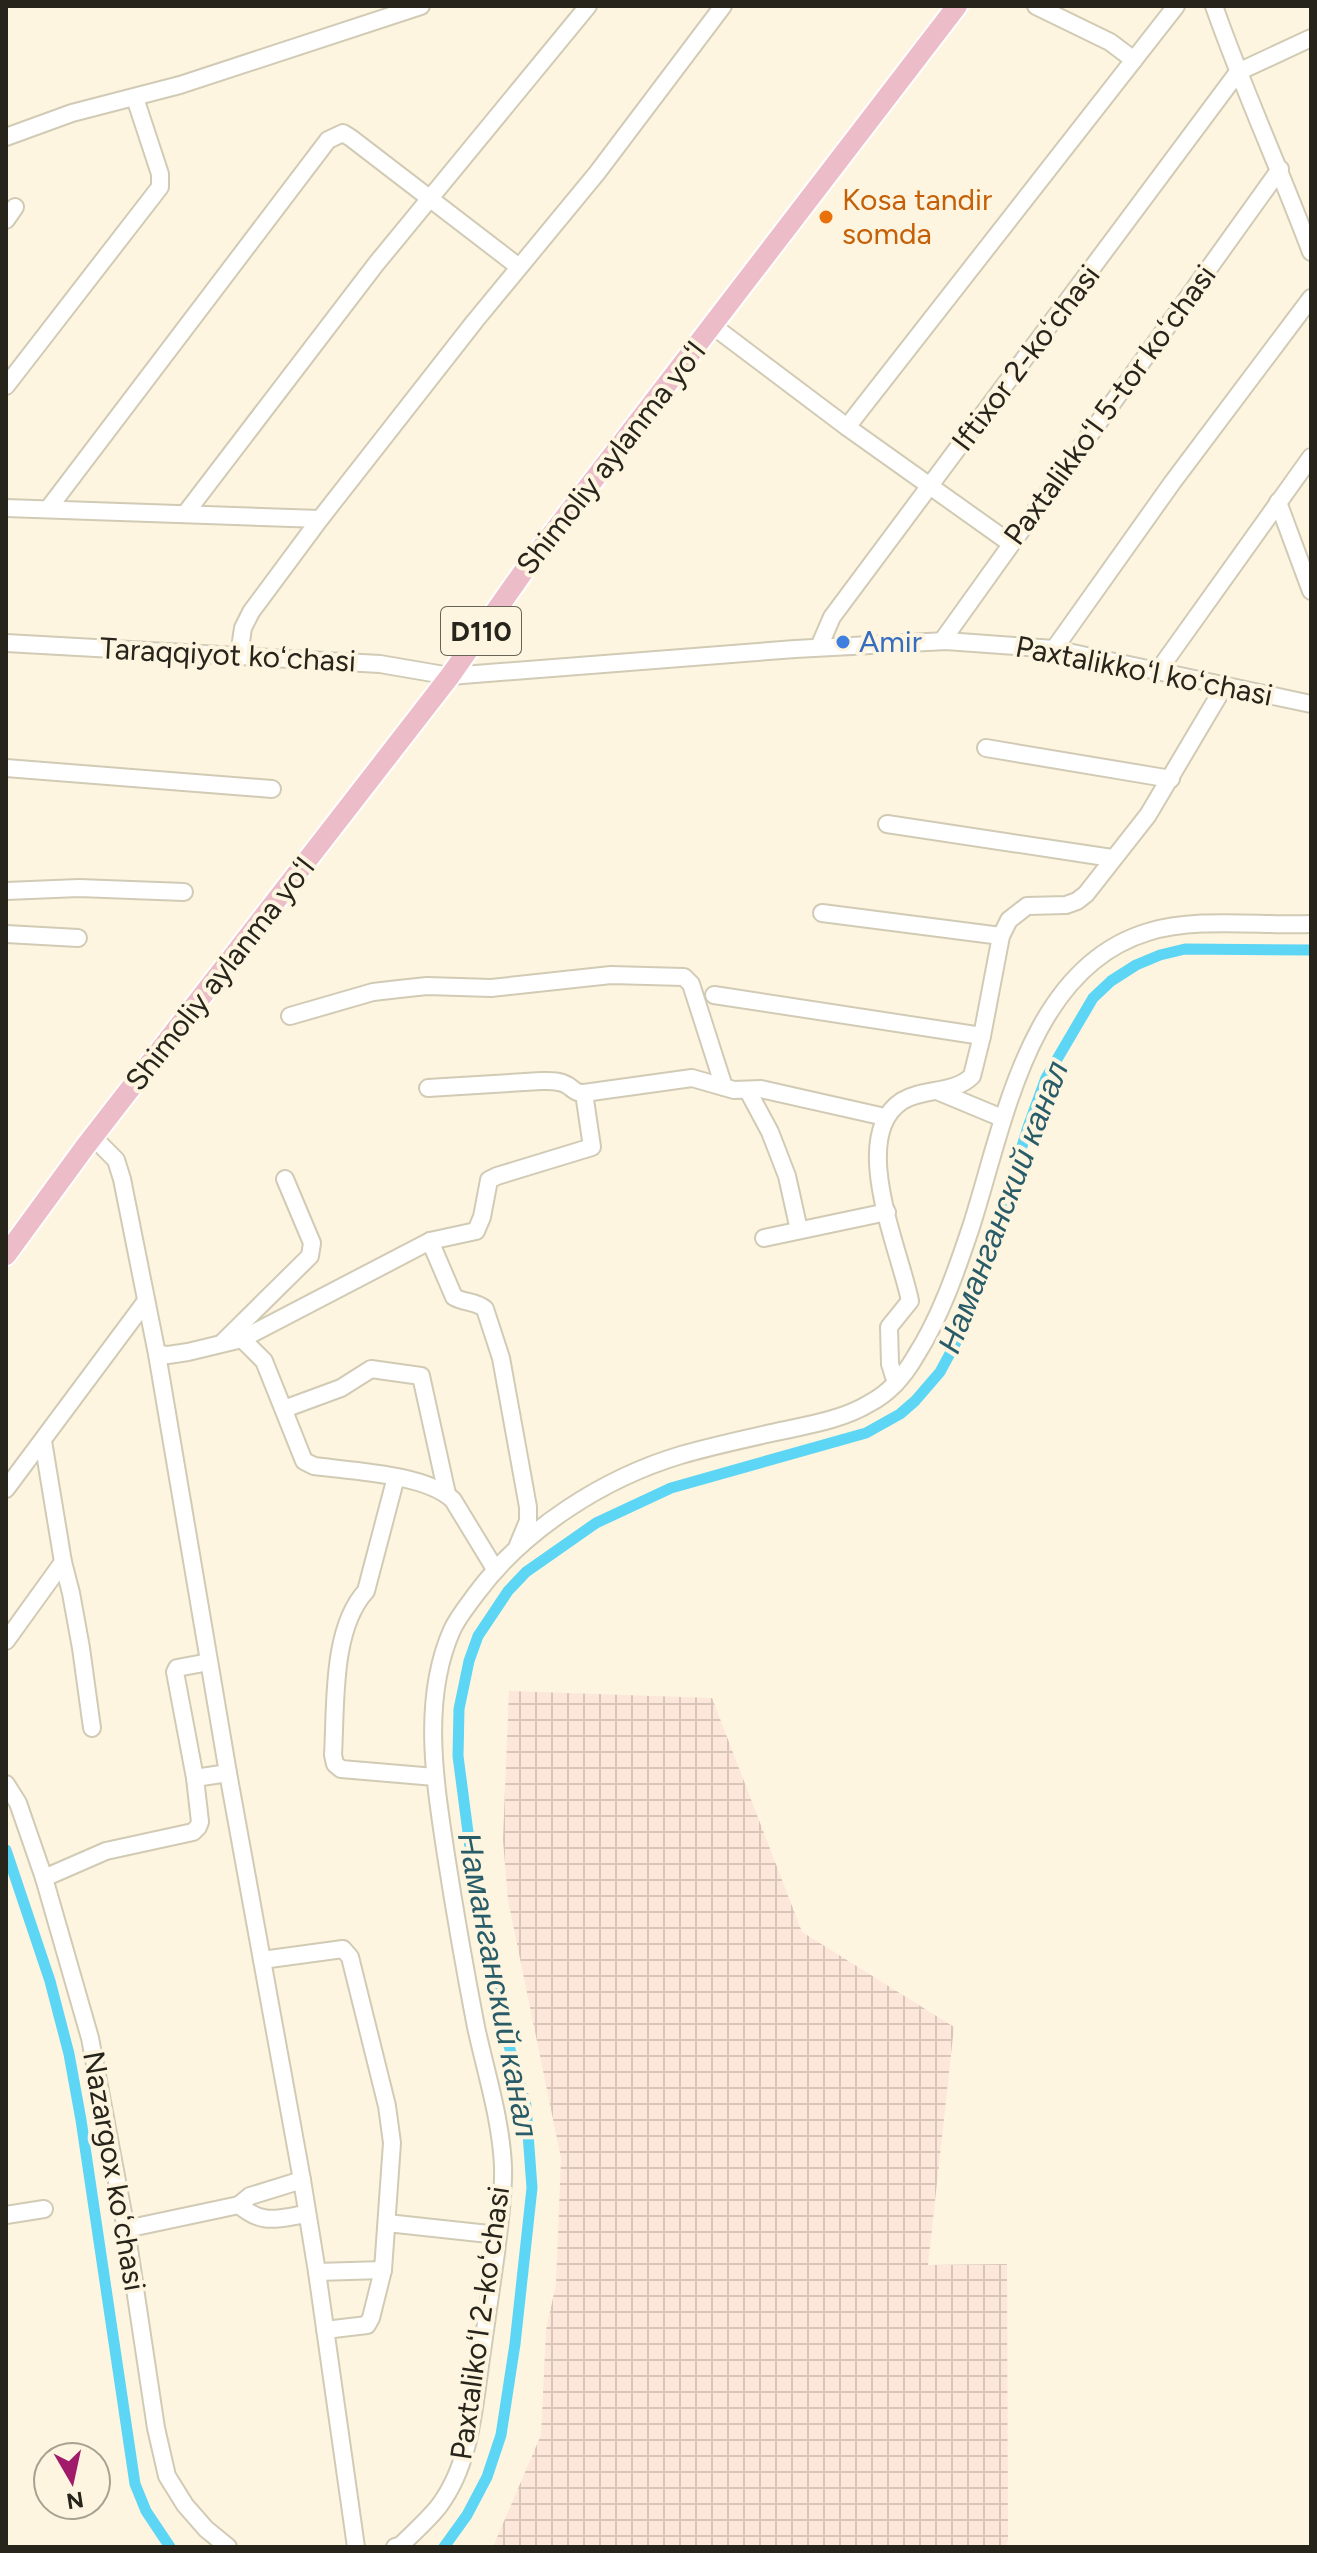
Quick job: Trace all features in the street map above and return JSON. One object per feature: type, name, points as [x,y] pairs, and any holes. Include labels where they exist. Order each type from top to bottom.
[{"type":"main road","name":"Shimoliy aylanma yoʻl","points":[[6,1255],[93,1137],[450,676],[526,568],[957,6]]},
{"type":"street","points":[[6,137],[72,113],[135,98],[421,6]]},
{"type":"street","points":[[185,514],[376,264],[588,6]]},
{"type":"street","points":[[239,655],[243,628],[251,612],[320,519],[597,173],[723,6]]},
{"type":"street","points":[[1036,6],[1110,42],[1134,60]]},
{"type":"street","points":[[847,427],[1176,6]]},
{"type":"street","points":[[1214,6],[1311,252]]},
{"type":"street","points":[[1238,72],[1311,38]]},
{"type":"street","name":"Iftixor 2-koʻchasi","points":[[819,647],[832,617],[1238,72]]},
{"type":"street","points":[[6,386],[160,187],[160,174],[135,98]]},
{"type":"street","points":[[48,509],[328,140],[339,134],[345,133],[519,267]]},
{"type":"street","name":"Paxtalikkoʻl 5-tor koʻchasi","points":[[942,641],[1280,169]]},
{"type":"street","points":[[1054,649],[1172,483],[1311,298]]},
{"type":"street","points":[[713,326],[847,427],[1010,543]]},
{"type":"street","points":[[1158,671],[1311,457]]},
{"type":"street","points":[[1278,502],[1311,591]]},
{"type":"street","points":[[6,508],[320,519]]},
{"type":"street","name":"Paxtalikkoʻl koʻchasi","points":[[450,676],[819,647],[942,641],[1054,649],[1311,704]]},
{"type":"street","name":"Taraqqiyot koʻchasi","points":[[6,643],[380,664],[450,676]]},
{"type":"street","points":[[896,1383],[890,1364],[889,1327],[910,1301],[877,1169],[878,1133],[885,1117],[900,1102],[916,1094],[959,1085],[972,1076],[1001,936],[1009,920],[1027,906],[1066,905],[1086,894],[1148,815],[1225,685]]},
{"type":"street","points":[[986,748],[1171,779]]},
{"type":"street","points":[[6,768],[272,789]]},
{"type":"street","points":[[887,824],[1112,858]]},
{"type":"street","points":[[6,891],[92,888],[184,892]]},
{"type":"street","points":[[822,913],[1001,936]]},
{"type":"street","name":"Paxtalikoʻl 2-koʻchasi","points":[[395,2547],[401,2545],[439,2507],[461,2469],[473,2415],[498,2235],[503,2167],[495,2109],[455,1913],[435,1777],[434,1715],[442,1654],[455,1622],[495,1569],[569,1509],[643,1469],[679,1456],[835,1418],[873,1402],[896,1383],[931,1331],[949,1287],[970,1230],[1002,1118],[1031,1049],[1068,987],[1106,951],[1141,934],[1177,925],[1311,924]]},
{"type":"street","points":[[6,934],[78,938]]},
{"type":"street","points":[[290,1016],[373,992],[427,986],[491,988],[611,975],[684,977],[691,984],[724,1087]]},
{"type":"street","points":[[714,995],[982,1036]]},
{"type":"street","points":[[428,1088],[556,1081],[577,1093],[584,1093],[692,1078],[724,1087],[755,1090],[885,1117]]},
{"type":"street","points":[[755,1090],[804,1228]]},
{"type":"street","points":[[935,1090],[1002,1118]]},
{"type":"street","points":[[157,1354],[188,1352],[242,1339],[430,1241],[476,1231],[489,1180],[591,1149],[593,1145],[584,1093]]},
{"type":"street","points":[[93,1137],[116,1160],[157,1354],[228,1773],[302,2180],[356,2547]]},
{"type":"street","points":[[223,1342],[310,1256],[312,1243],[285,1179]]},
{"type":"street","points":[[764,1238],[887,1212]]},
{"type":"street","points":[[430,1241],[454,1297],[479,1303],[485,1309],[501,1358],[528,1507],[528,1521],[516,1550]]},
{"type":"street","points":[[6,1489],[146,1301]]},
{"type":"street","points":[[242,1339],[264,1361],[304,1461],[314,1466],[396,1477],[447,1494],[495,1569]]},
{"type":"street","points":[[284,1409],[341,1388],[371,1369],[421,1376],[447,1494]]},
{"type":"street","points":[[43,1441],[63,1562],[79,1634],[92,1728]]},
{"type":"street","points":[[396,1477],[366,1591],[359,1599],[341,1644],[333,1755],[335,1764],[341,1769],[435,1777]]},
{"type":"street","points":[[6,1641],[63,1562]]},
{"type":"street","points":[[44,1878],[106,1851],[193,1832],[198,1827],[195,1778],[175,1672],[177,1668],[209,1662]]},
{"type":"street","points":[[195,1778],[228,1773]]},
{"type":"street","name":"Nazargox koʻchasi","points":[[6,1784],[18,1803],[44,1878],[90,2038],[126,2229],[156,2428],[167,2476],[185,2505],[206,2529],[228,2547]]},
{"type":"street","points":[[262,1960],[343,1949],[350,1957],[387,2106],[392,2143],[387,2223],[383,2270],[371,2318],[367,2325],[325,2330]]},
{"type":"street","points":[[126,2229],[239,2205],[250,2196],[302,2180]]},
{"type":"street","points":[[239,2205],[260,2219],[267,2220],[307,2214]]},
{"type":"street","points":[[6,2215],[44,2209]]},
{"type":"street","points":[[387,2223],[498,2235]]},
{"type":"street","points":[[317,2272],[383,2270]]},
{"type":"shaded area","points":[[509,1691],[712,1698],[802,1932],[954,2027],[928,2265],[1007,2264],[1008,2540],[1005,2547],[493,2547],[541,2435],[546,2330],[556,2284],[561,2158],[508,1900],[503,1840]]},
{"type":"waterway","name":"Наманганский канал","points":[[444,2547],[467,2515],[487,2477],[501,2435],[515,2344],[532,2188],[526,2106],[480,1924],[458,1756],[459,1709],[469,1661],[478,1636],[508,1591],[526,1572],[596,1523],[671,1488],[866,1433],[900,1414],[915,1401],[940,1372],[967,1322],[1046,1078],[1093,998],[1111,981],[1136,965],[1185,949],[1311,950]]},
{"type":"waterway","name":"Наманганский канал","points":[[6,1850],[50,1981],[69,2054],[135,2484],[146,2511],[170,2547]]},
{"type":"place","name":"Kosa tandir somda","points":[[826,217]]},
{"type":"place","name":"Amir","points":[[843,642]]}]
